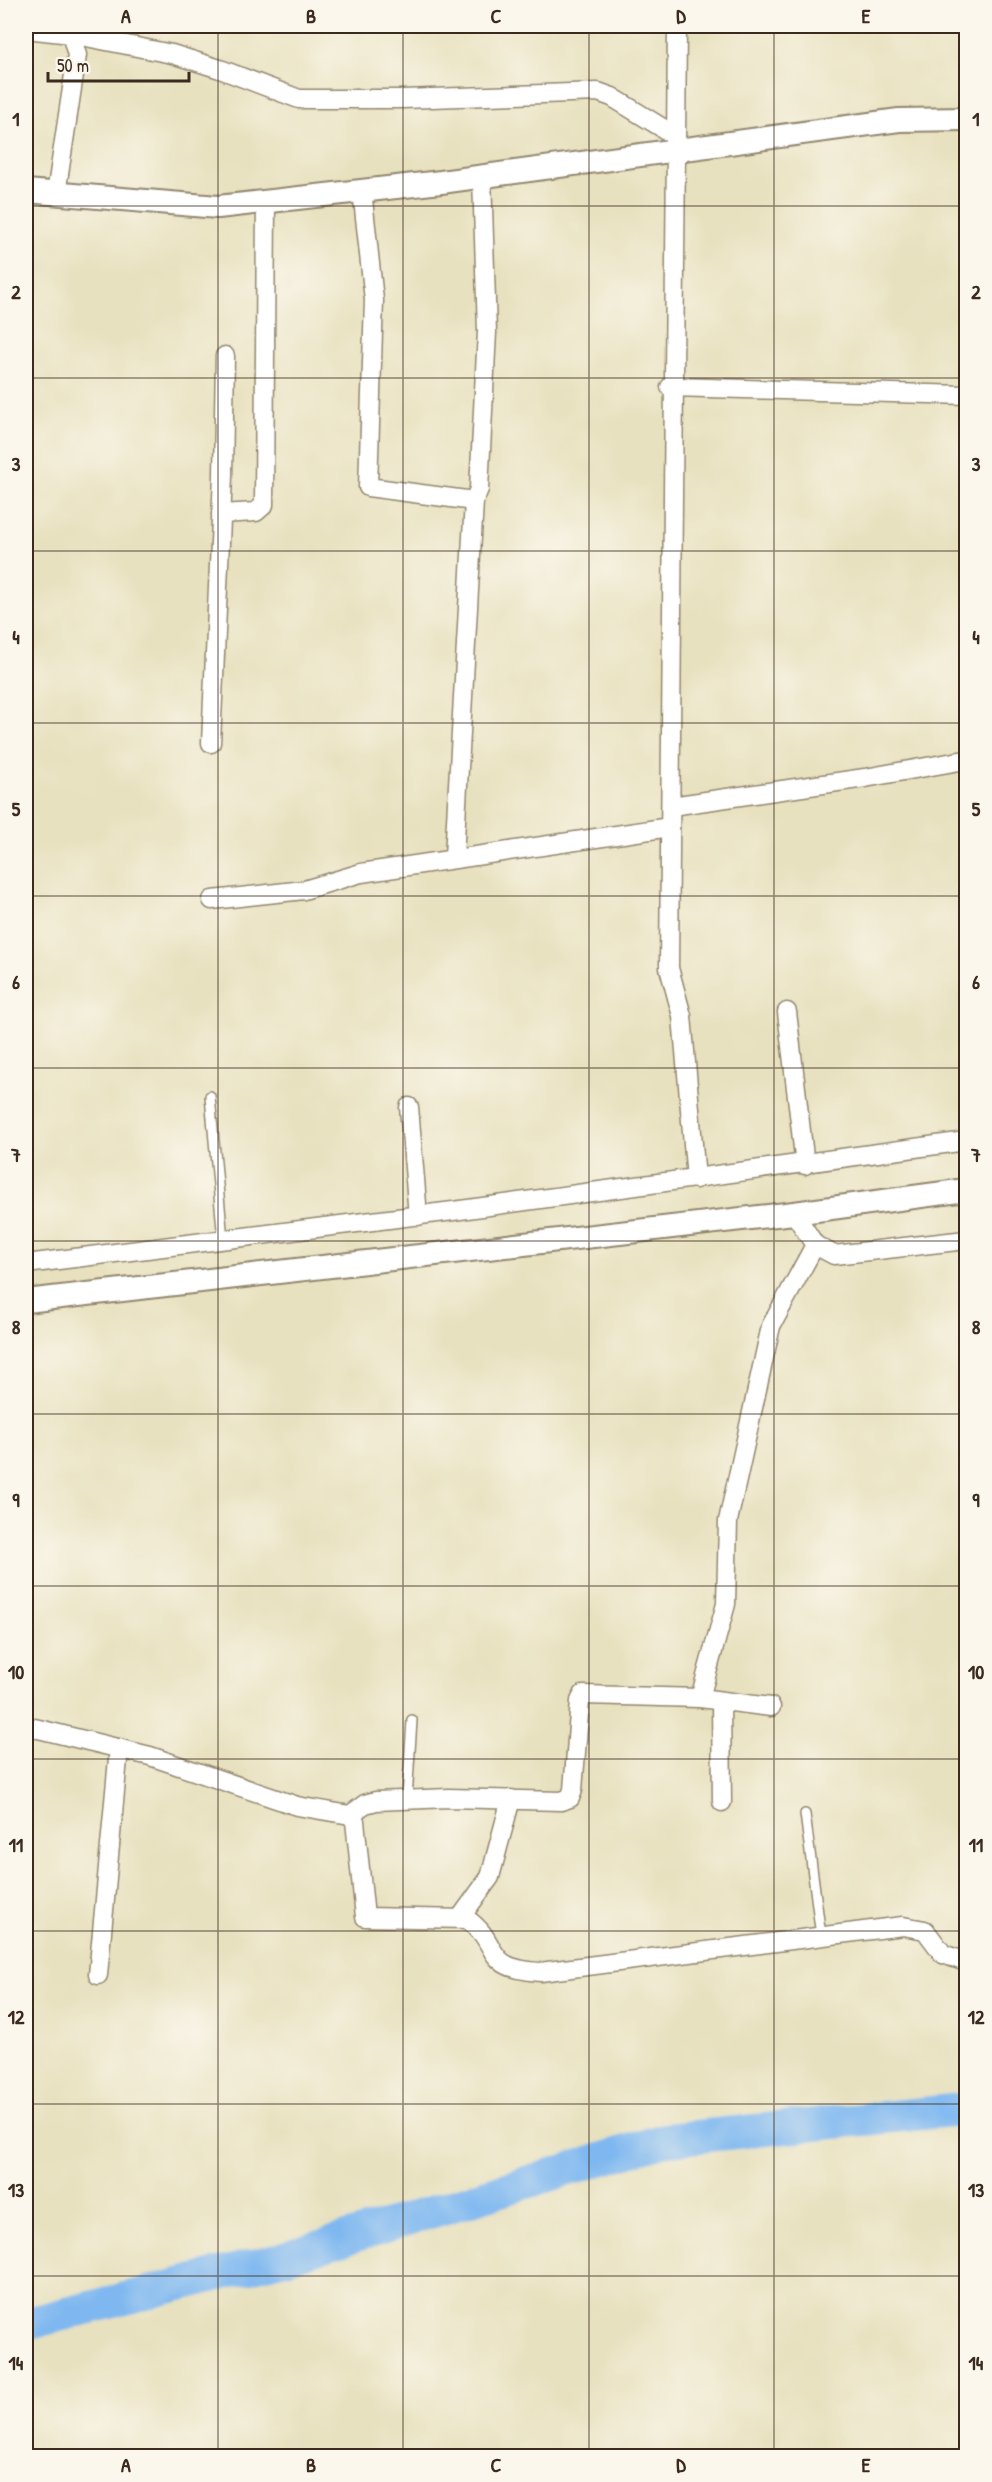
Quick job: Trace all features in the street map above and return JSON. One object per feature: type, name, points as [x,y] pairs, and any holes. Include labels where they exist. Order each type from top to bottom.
[{"type":"street","points":[[677,26],[671,388],[669,968],[682,1016],[696,1179]]},
{"type":"street","points":[[26,29],[77,31],[198,61],[299,99],[403,99],[598,92],[612,98],[674,143]]},
{"type":"street","points":[[56,194],[77,55],[77,31]]},
{"type":"street","points":[[26,192],[218,207],[482,176],[674,143],[899,120],[966,119]]},
{"type":"street","points":[[454,857],[474,501],[478,489],[487,332],[482,176]]},
{"type":"street","points":[[362,190],[374,300],[368,487],[474,501]]},
{"type":"street","points":[[221,514],[255,512],[264,505],[266,201]]},
{"type":"street","points":[[211,743],[225,356]]},
{"type":"street","points":[[671,388],[966,395]]},
{"type":"street","points":[[670,806],[865,778],[965,759]]},
{"type":"street","points":[[213,900],[304,890],[361,873],[454,857],[670,827]]},
{"type":"street","points":[[787,1012],[805,1165]]},
{"type":"street","points":[[409,1107],[418,1216]]},
{"type":"street","points":[[26,1264],[418,1216],[805,1165],[966,1141]]},
{"type":"street","points":[[26,1301],[794,1213],[966,1190]]},
{"type":"street","points":[[794,1213],[815,1245],[828,1253],[844,1256],[966,1240]]},
{"type":"street","points":[[700,1698],[726,1605],[728,1521],[771,1326],[815,1245]]},
{"type":"street","points":[[350,1815],[370,1802],[407,1799],[561,1801],[570,1798],[573,1790],[580,1701],[584,1695],[700,1698],[771,1707]]},
{"type":"street","points":[[721,1701],[722,1802]]},
{"type":"street","points":[[26,1726],[119,1748],[297,1806],[350,1815],[355,1821],[365,1917],[461,1917],[477,1928],[503,1964],[513,1969],[540,1972],[913,1926],[925,1930],[943,1954],[966,1962]]},
{"type":"street","points":[[98,1974],[119,1748]]},
{"type":"street","points":[[461,1917],[490,1877],[511,1799]]},
{"type":"lane","points":[[210,1096],[223,1240]]},
{"type":"lane","points":[[407,1799],[412,1720]]},
{"type":"lane","points":[[805,1814],[821,1936]]},
{"type":"waterway","points":[[26,2324],[287,2257],[663,2140],[966,2109]]}]
